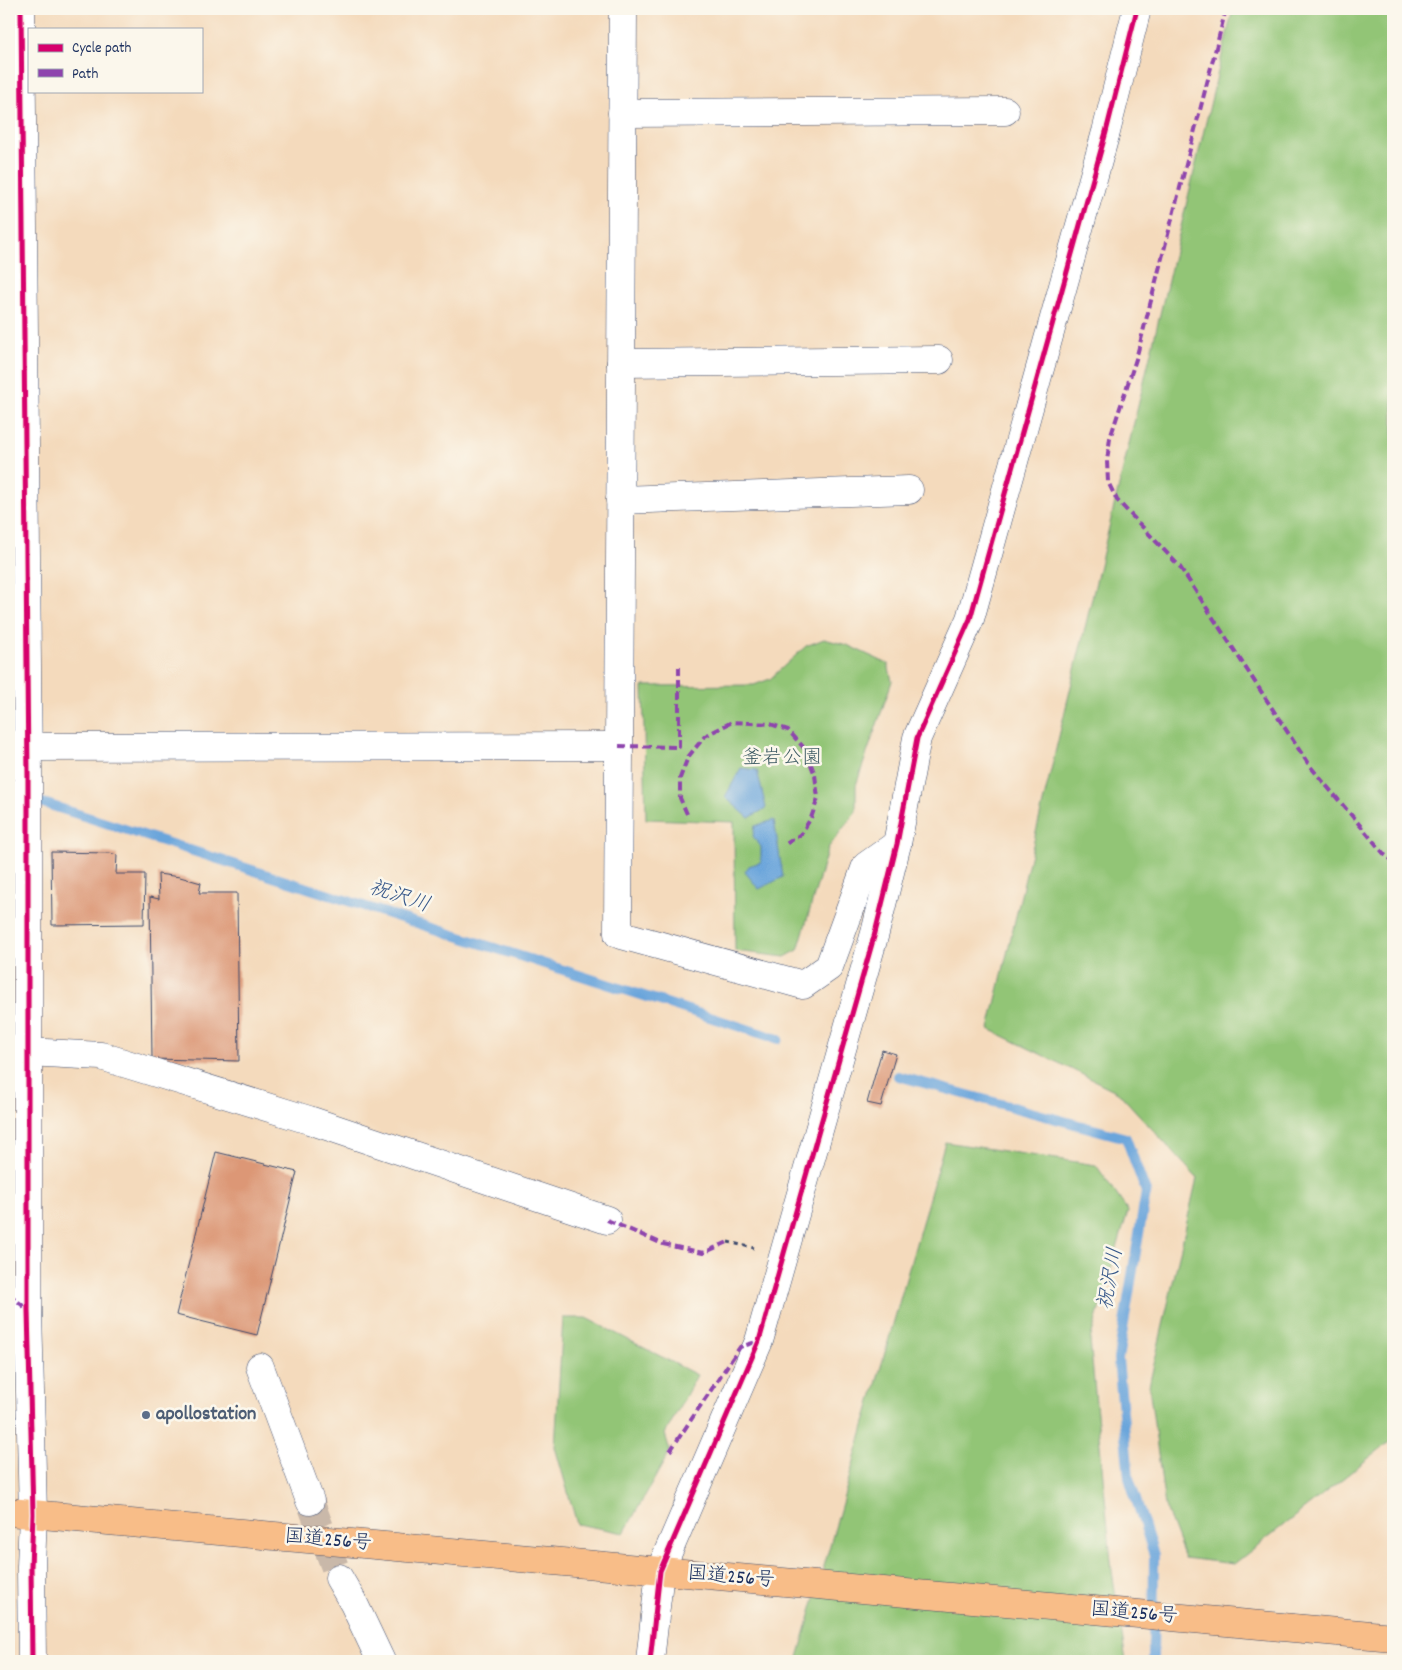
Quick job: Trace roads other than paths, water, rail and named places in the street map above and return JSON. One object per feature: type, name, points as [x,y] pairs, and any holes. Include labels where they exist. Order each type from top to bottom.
[{"type":"highway","name":"国道256号","points":[[21,1513],[1393,1637]]},
{"type":"street","points":[[21,9],[23,762],[18,1050],[28,1310],[20,1406],[21,1513],[31,1567],[32,1661]]},
{"type":"street","points":[[623,9],[618,934],[803,985],[829,967],[866,866],[897,844]]},
{"type":"street","points":[[650,1661],[672,1572],[759,1341],[876,933],[897,844],[917,738],[970,619],[1106,132],[1137,9]]},
{"type":"street","points":[[622,113],[1005,111]]},
{"type":"street","points":[[621,363],[939,360]]},
{"type":"street","points":[[620,500],[909,490]]},
{"type":"street","points":[[23,762],[619,746]]},
{"type":"street","points":[[18,1050],[101,1056],[309,1120],[607,1220]]},
{"type":"street","points":[[260,1366],[310,1501]]},
{"type":"street","points":[[339,1578],[354,1604],[381,1661]]},
{"type":"water","points":[[741,768],[757,770],[766,808],[749,818],[725,797]]},
{"type":"water","points":[[774,820],[783,877],[759,889],[745,872],[749,866],[761,862],[761,847],[753,836],[755,826]]},
{"type":"waterway","name":"祝沢川","points":[[9,792],[778,1039]]},
{"type":"waterway","name":"祝沢川","points":[[898,1076],[1126,1138],[1146,1192],[1118,1359],[1129,1478],[1154,1555],[1153,1661]]},
{"type":"tunnel","points":[[310,1501],[339,1578]]},
{"type":"place","name":"apollostation","points":[[146,1415]]},
{"type":"park label","name":"釜岩公園","points":[[782,759]]}]
